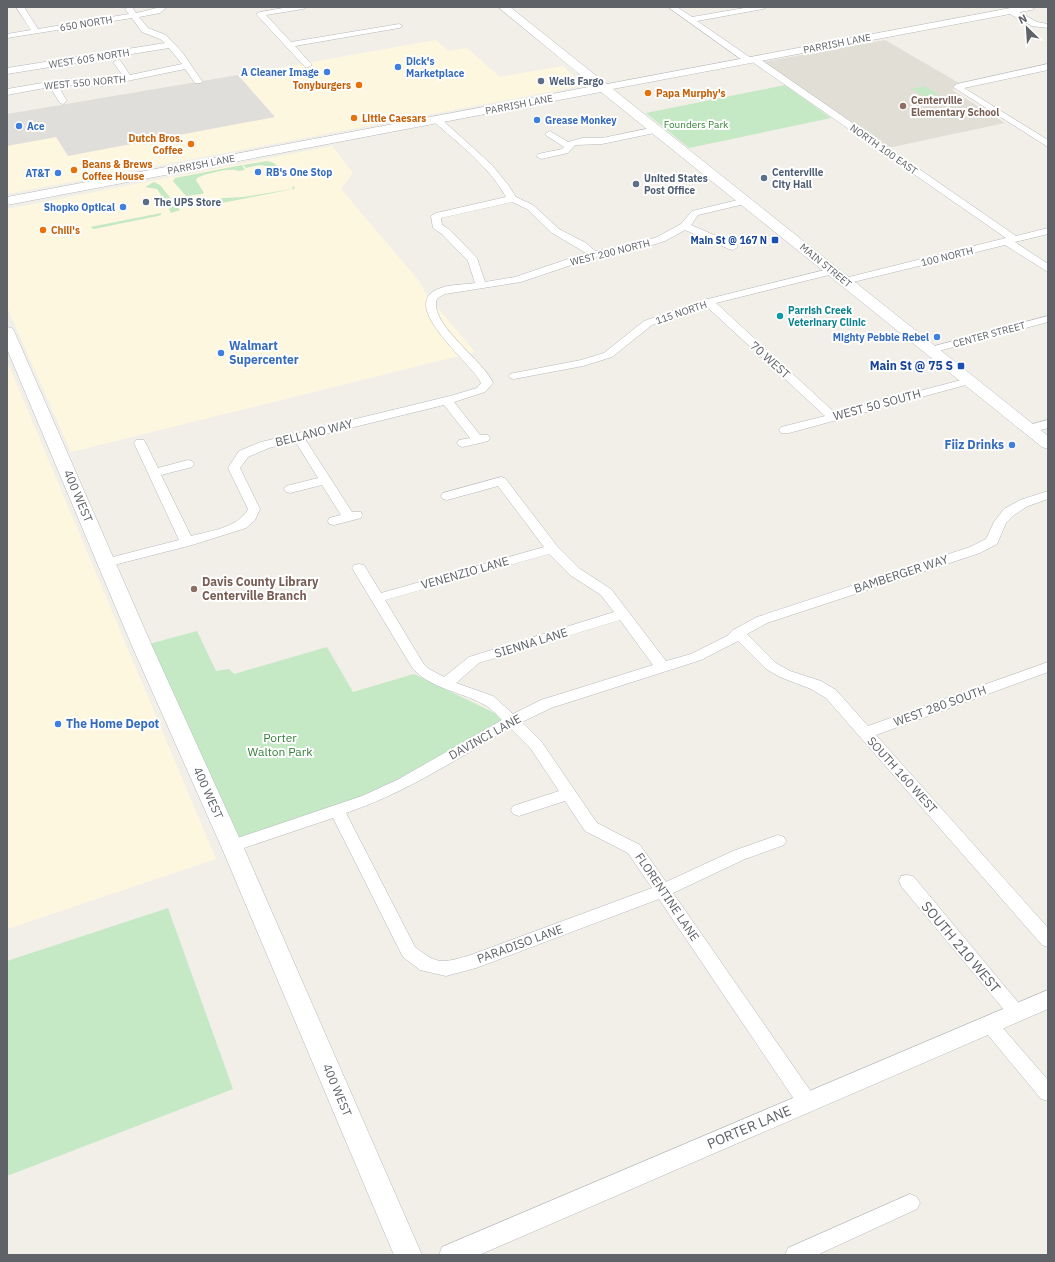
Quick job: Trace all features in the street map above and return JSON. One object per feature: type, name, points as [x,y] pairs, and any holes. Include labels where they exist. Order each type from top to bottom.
[{"type":"main road","name":"MAIN STREET","points":[[503,7],[602,88],[834,271],[1048,444]]},
{"type":"main road","name":"PARRISH LANE","points":[[7,201],[602,88]]},
{"type":"main road","name":"400 WEST","points":[[7,331],[106,563],[232,846],[408,1255]]},
{"type":"street","points":[[20,7],[36,31]]},
{"type":"street","points":[[128,7],[145,30],[163,37],[198,81]]},
{"type":"street","name":"650 NORTH","points":[[7,36],[135,16],[163,7]]},
{"type":"street","points":[[303,7],[260,14],[308,65]]},
{"type":"street","name":"NORTH 100 EAST","points":[[672,7],[751,60],[1010,240],[1048,269]]},
{"type":"street","points":[[690,20],[763,7]]},
{"type":"street","name":"PARRISH LANE","points":[[602,88],[1031,7]]},
{"type":"street","points":[[1011,11],[1033,23],[1046,26]]},
{"type":"street","points":[[289,45],[399,26]]},
{"type":"street","name":"WEST 605 NORTH","points":[[7,71],[170,45]]},
{"type":"street","points":[[117,62],[128,78]]},
{"type":"street","name":"WEST 550 NORTH","points":[[7,92],[66,82],[103,82],[187,66]]},
{"type":"street","points":[[1048,67],[957,87],[1048,144]]},
{"type":"street","points":[[52,84],[63,101]]},
{"type":"street","points":[[436,119],[496,176],[512,199]]},
{"type":"street","points":[[541,156],[565,151],[572,142],[602,141],[656,130]]},
{"type":"street","points":[[550,134],[563,144],[570,146]]},
{"type":"street","points":[[481,284],[473,260],[446,232],[437,226],[436,216],[512,199],[525,203],[552,228],[580,243],[593,254]]},
{"type":"street","name":"WEST 200 NORTH","points":[[442,291],[481,284],[517,280],[593,254],[630,249],[661,239],[685,226],[695,213],[746,201]]},
{"type":"street","points":[[685,226],[733,247]]},
{"type":"street","name":"100 NORTH","points":[[845,281],[1048,231]]},
{"type":"street","name":"115 NORTH","points":[[514,376],[582,363],[608,354],[648,323],[708,302],[834,271]]},
{"type":"street","name":"BELLANO WAY","points":[[106,563],[187,542],[240,525],[250,517],[254,509],[234,468],[243,454],[265,445],[448,401],[480,390],[487,383],[485,378],[442,329],[433,313],[431,304],[434,295],[442,291]]},
{"type":"street","name":"70 WEST","points":[[708,302],[833,417]]},
{"type":"street","name":"CENTER STREET","points":[[931,350],[1048,319]]},
{"type":"street","name":"WEST 50 SOUTH","points":[[785,430],[969,381]]},
{"type":"street","points":[[448,401],[481,439],[463,443]]},
{"type":"street","points":[[1029,429],[1048,424]]},
{"type":"street","points":[[298,437],[325,480],[352,516],[334,521]]},
{"type":"street","points":[[140,443],[187,542]]},
{"type":"street","points":[[154,473],[188,464]]},
{"type":"street","points":[[290,490],[325,480]]},
{"type":"street","points":[[447,496],[501,481],[552,549],[575,572],[606,592],[663,668]]},
{"type":"street","name":"BAMBERGER WAY","points":[[738,633],[762,620],[975,550],[992,541],[1000,522],[1009,512],[1024,503],[1048,495]]},
{"type":"street","name":"VENENZIO LANE","points":[[378,598],[552,549]]},
{"type":"street","name":"FLORENTINE LANE","points":[[358,568],[378,598],[418,666],[424,672],[444,684],[488,700],[498,707],[536,745],[591,827],[634,849],[807,1102]]},
{"type":"street","name":"SIENNA LANE","points":[[444,684],[474,660],[623,614]]},
{"type":"street","name":"DAVINCI LANE","points":[[232,846],[337,811],[387,792],[511,721],[546,704],[696,657],[732,639],[738,633]]},
{"type":"street","name":"SOUTH 160 WEST","points":[[738,633],[771,666],[785,674],[816,685],[831,694],[1048,940]]},
{"type":"street","name":"WEST 280 SOUTH","points":[[865,734],[1048,668]]},
{"type":"street","points":[[519,810],[569,794]]},
{"type":"street","name":"PARADISO LANE","points":[[337,811],[409,952],[426,965],[446,969],[470,963],[663,891],[739,855],[778,841]]},
{"type":"street","name":"SOUTH 210 WEST","points":[[907,881],[1016,1012]]},
{"type":"street","name":"PORTER LANE","points":[[451,1255],[1048,999]]},
{"type":"street","points":[[989,1024],[1048,1093]]},
{"type":"street","points":[[795,1255],[910,1203]]},
{"type":"shaded area","points":[[436,40],[448,51],[467,48],[500,77],[563,66],[580,83],[570,88],[7,194],[7,146],[56,137],[275,117],[238,75]]},
{"type":"shaded area","name":"Centerville Elementary School","points":[[885,40],[959,83],[952,90],[1005,123],[888,148],[763,62]]},
{"type":"shaded area","points":[[238,75],[275,117],[68,156],[56,137],[7,146],[7,114]]},
{"type":"shaded area","points":[[332,146],[353,173],[341,189],[419,281],[426,294],[475,352],[71,452],[7,307],[7,209]]},
{"type":"shaded area","points":[[7,361],[216,859],[7,929]]},
{"type":"green space","name":"Founders Park","points":[[785,85],[831,118],[689,148],[646,113]]},
{"type":"green space","points":[[924,86],[939,94],[925,97],[911,89]]},
{"type":"green space","points":[[267,161],[274,163],[280,169],[272,171],[266,166],[246,168],[243,165]]},
{"type":"green space","points":[[242,165],[245,170],[224,170],[197,178],[196,180],[204,193],[202,194],[186,196],[173,181],[175,178]]},
{"type":"green space","points":[[154,182],[160,185],[180,210],[171,213],[170,208],[157,189],[145,187]]},
{"type":"green space","points":[[293,186],[295,188],[293,189],[202,207],[195,207],[192,204],[196,201],[205,199],[243,197],[292,189]]},
{"type":"green space","points":[[161,213],[161,215],[158,216],[94,229],[90,227]]},
{"type":"green space","name":"Porter Walton Park","points":[[197,631],[216,671],[229,669],[234,674],[327,647],[353,692],[414,674],[511,721],[402,784],[232,846],[142,646]]},
{"type":"green space","points":[[168,908],[233,1089],[7,1176],[7,961]]},
{"type":"place","name":"Dick's Marketplace","points":[[398,67]]},
{"type":"place","name":"A Cleaner Image","points":[[327,72]]},
{"type":"place","name":"Wells Fargo","points":[[541,81]]},
{"type":"place","name":"Tonyburgers","points":[[359,85]]},
{"type":"place","name":"Papa Murphy's","points":[[648,93]]},
{"type":"place","name":"Centerville Elementary School","points":[[903,106]]},
{"type":"place","name":"Little Caesars","points":[[354,118]]},
{"type":"place","name":"Grease Monkey","points":[[537,120]]},
{"type":"place","name":"Ace","points":[[19,126]]},
{"type":"place","name":"Dutch Bros. Coffee","points":[[191,144]]},
{"type":"place","name":"Beans & Brews Coffee House","points":[[74,170]]},
{"type":"place","name":"RB's One Stop","points":[[258,172]]},
{"type":"place","name":"AT&T","points":[[58,173]]},
{"type":"place","name":"Centerville City Hall","points":[[764,178]]},
{"type":"place","name":"United States Post Office","points":[[636,184]]},
{"type":"place","name":"The UPS Store","points":[[146,202]]},
{"type":"place","name":"Shopko Optical","points":[[123,207]]},
{"type":"place","name":"Chili's","points":[[43,230]]},
{"type":"place","name":"Main St @ 167 N","points":[[775,240]]},
{"type":"place","name":"Parrish Creek Veterinary Clinic","points":[[780,316]]},
{"type":"place","name":"Mighty Pebble Rebel","points":[[937,337]]},
{"type":"place","name":"Walmart Supercenter","points":[[221,353]]},
{"type":"place","name":"Main St @ 75 S","points":[[961,366]]},
{"type":"place","name":"Fiiz Drinks","points":[[1012,445]]},
{"type":"place","name":"Davis County Library Centerville Branch","points":[[194,589]]},
{"type":"place","name":"The Home Depot","points":[[58,724]]}]
